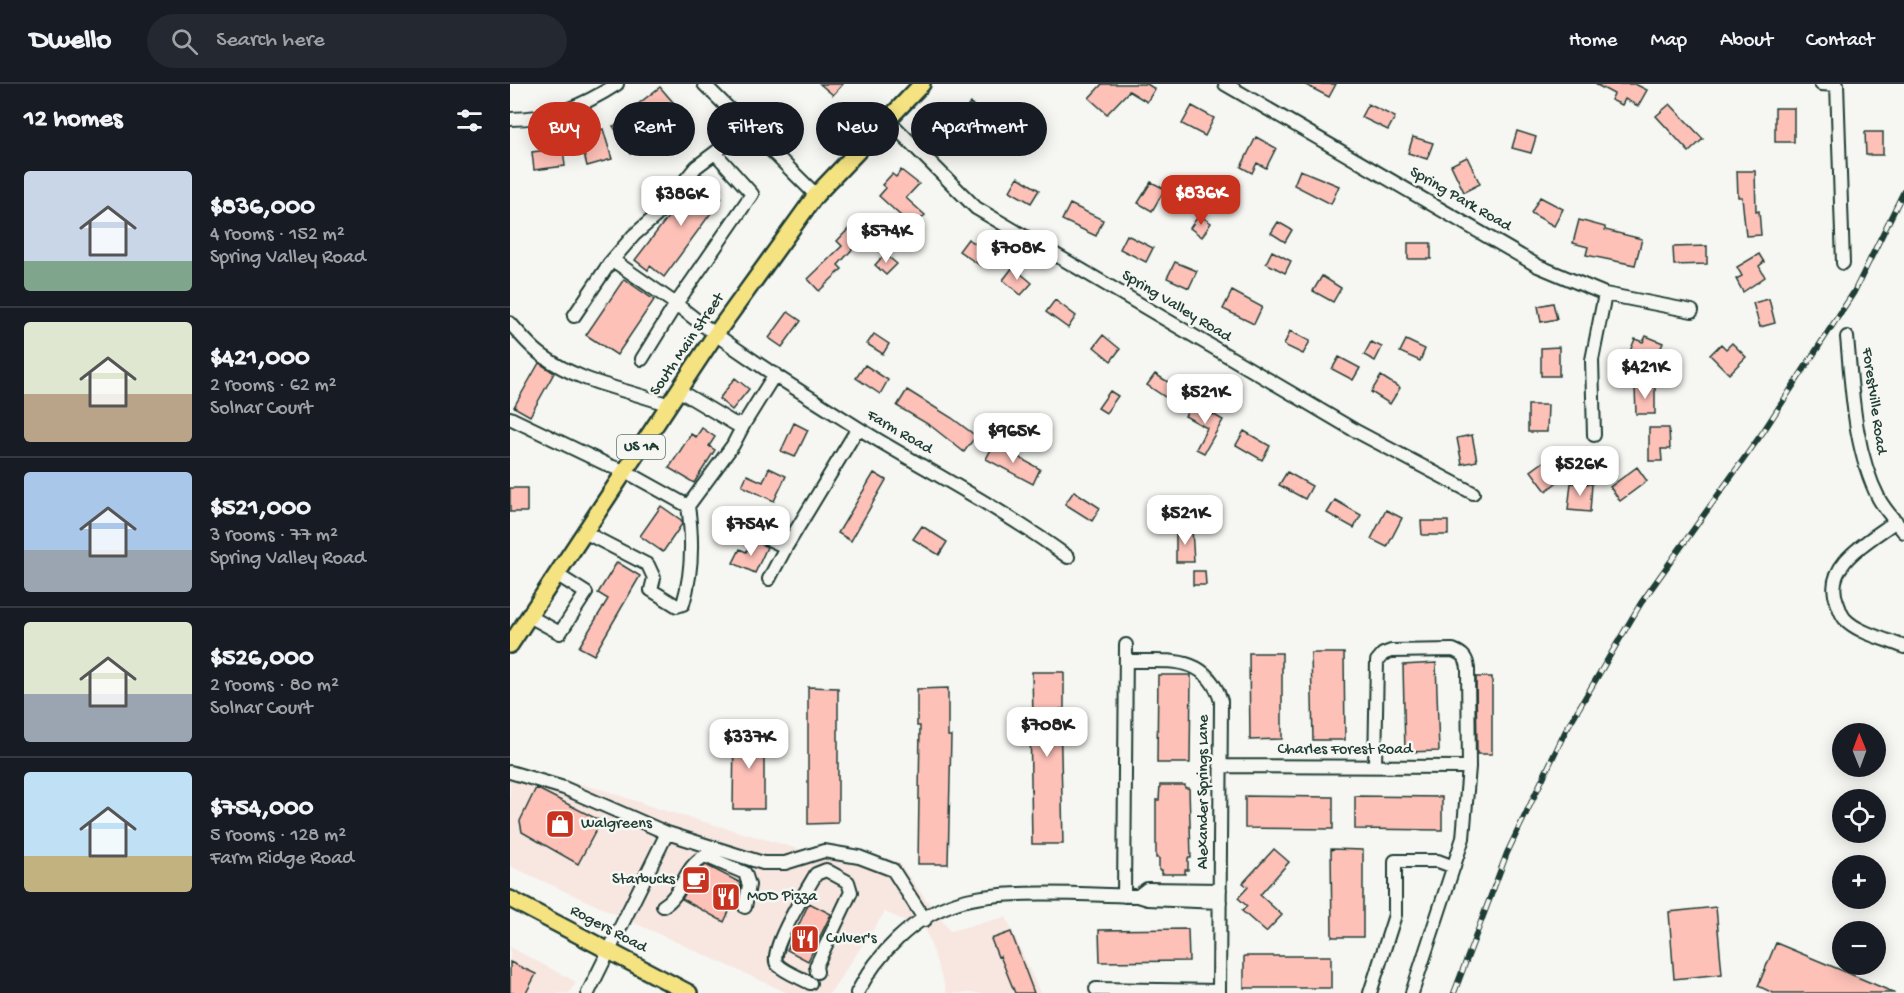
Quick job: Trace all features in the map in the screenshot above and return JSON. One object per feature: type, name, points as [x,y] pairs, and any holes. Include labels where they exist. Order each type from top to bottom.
[{"type":"main road","name":"South Main Street","points":[[899,105],[921,84]]},
{"type":"main road","name":"South Main Street","points":[[511,641],[715,335],[816,195],[851,156]]},
{"type":"main road","name":"Rogers Road","points":[[510,899],[688,993]]},
{"type":"street","points":[[510,119],[531,119],[562,113],[587,103],[617,84]]},
{"type":"street","points":[[704,84],[722,102]]},
{"type":"street","name":"Spring Park Road","points":[[1225,84],[1538,266],[1605,294],[1692,311]]},
{"type":"street","points":[[1821,84],[1837,84],[1843,263]]},
{"type":"street","name":"Spring Valley Road","points":[[899,131],[976,208],[1354,430],[1473,493]]},
{"type":"street","points":[[574,316],[609,264],[614,261],[634,235],[656,216],[696,167],[713,156]]},
{"type":"street","points":[[642,358],[676,304],[752,194],[718,156]]},
{"type":"street","points":[[776,156],[816,195]]},
{"type":"street","name":"Farm Road","points":[[614,261],[676,304],[715,335],[858,428],[1022,523],[1068,557]]},
{"type":"street","points":[[1594,435],[1592,360],[1605,294]]},
{"type":"street","points":[[510,323],[541,355],[567,371],[583,379],[669,405]]},
{"type":"street","name":"Forestville Road","points":[[1847,337],[1853,403],[1866,466],[1880,500],[1904,532]]},
{"type":"street","points":[[584,532],[648,565],[654,578],[651,590],[677,606],[683,604],[689,585],[693,540],[688,507],[733,445],[775,374]]},
{"type":"street","points":[[678,390],[735,424],[745,422]]},
{"type":"street","points":[[510,418],[592,458],[625,471],[688,507]]},
{"type":"street","points":[[769,579],[858,428]]},
{"type":"street","points":[[1896,521],[1839,566],[1835,578],[1835,596],[1843,618],[1854,626],[1904,647]]},
{"type":"street","points":[[732,522],[786,547]]},
{"type":"street","points":[[529,616],[560,633],[586,592],[556,574]]},
{"type":"street","points":[[1124,896],[1126,645]]},
{"type":"street","points":[[1375,766],[1377,662],[1383,654],[1391,651],[1453,650],[1460,653],[1467,660],[1469,767],[1463,838],[1412,993]]},
{"type":"street","name":"Alexander Springs Lane","points":[[1126,661],[1184,662],[1199,668],[1217,688],[1221,701],[1219,992]]},
{"type":"street","name":"Charles Forest Road","points":[[1220,766],[1469,767]]},
{"type":"street","points":[[510,772],[564,788],[667,833],[763,863],[785,862],[824,851],[859,857],[893,870],[925,920]]},
{"type":"street","points":[[588,993],[667,833]]},
{"type":"street","points":[[663,906],[672,901],[694,861],[705,856],[745,873],[749,885],[745,907]]},
{"type":"street","points":[[1370,993],[1395,915],[1395,861],[1438,861],[1454,867]]},
{"type":"street","points":[[826,870],[848,882],[850,892],[816,966],[814,978],[778,964],[775,957],[779,941],[816,874],[826,870]]},
{"type":"street","name":"Alexander Springs Lane","points":[[857,993],[864,979],[902,932],[956,903],[1008,895],[1138,896],[1147,889],[1220,896]]},
{"type":"street","points":[[1096,989],[1219,992]]},
{"type":"shaded area","points":[[510,767],[600,789],[659,809],[802,850],[848,846],[898,862],[950,931],[1006,917],[1040,993],[947,993],[926,930],[885,912],[830,993],[788,993],[510,866]]},
{"type":"shaded area","points":[[510,947],[576,982],[569,993],[510,993]]},
{"type":"building","points":[[820,84],[843,84],[833,95]]},
{"type":"building","points":[[1102,84],[1147,84],[1155,89],[1147,102],[1129,91],[1107,114],[1089,98]]},
{"type":"building","points":[[1304,84],[1336,84],[1329,97]]},
{"type":"building","points":[[1595,84],[1635,84],[1647,90],[1638,106],[1625,99],[1622,105],[1611,100],[1614,94]]},
{"type":"building","points":[[660,87],[673,102],[641,102]]},
{"type":"building","points":[[1368,104],[1395,117],[1388,130],[1361,117]]},
{"type":"building","points":[[1670,104],[1703,139],[1689,152],[1656,116]]},
{"type":"building","points":[[1192,106],[1214,118],[1205,136],[1182,124]]},
{"type":"building","points":[[1775,108],[1794,108],[1794,142],[1775,142]]},
{"type":"building","points":[[603,129],[612,159],[587,166],[584,156],[601,156],[601,130]]},
{"type":"building","points":[[1517,131],[1536,137],[1531,153],[1512,148]]},
{"type":"building","points":[[1865,132],[1883,132],[1883,155],[1866,155]]},
{"type":"building","points":[[1256,137],[1276,148],[1266,168],[1257,163],[1252,173],[1241,167]]},
{"type":"building","points":[[1413,137],[1433,143],[1427,159],[1408,153]]},
{"type":"building","points":[[532,156],[564,156],[565,166],[534,170]]},
{"type":"building","points":[[1467,157],[1480,184],[1464,192],[1451,165]]},
{"type":"building","points":[[901,170],[919,184],[906,198],[925,215],[913,227],[879,196],[886,188],[882,185],[892,174],[896,177]]},
{"type":"building","points":[[1300,170],[1339,186],[1331,204],[1294,185]]},
{"type":"building","points":[[1737,171],[1755,171],[1756,212],[1759,211],[1761,235],[1746,236],[1742,197],[1738,197]]},
{"type":"building","points":[[701,174],[721,189],[717,194],[722,198],[664,277],[650,266],[648,270],[635,260]]},
{"type":"building","points":[[1018,177],[1039,190],[1031,203],[1010,191]]},
{"type":"building","points":[[1151,182],[1165,189],[1152,211],[1138,203]]},
{"type":"building","points":[[1540,197],[1563,209],[1554,226],[1531,213]]},
{"type":"building","points":[[1070,204],[1103,220],[1096,236],[1062,220]]},
{"type":"building","points":[[1199,215],[1211,223],[1202,237],[1190,228]]},
{"type":"building","points":[[1579,220],[1605,227],[1605,230],[1642,239],[1635,265],[1586,255],[1588,247],[1573,243]]},
{"type":"building","points":[[855,222],[867,233],[838,265],[842,269],[819,291],[808,279],[842,246],[837,241]]},
{"type":"building","points":[[1278,222],[1292,230],[1285,242],[1271,233]]},
{"type":"building","points":[[1127,235],[1153,248],[1146,262],[1120,249]]},
{"type":"building","points":[[968,239],[990,253],[981,266],[959,251]]},
{"type":"building","points":[[1408,243],[1431,243],[1431,259],[1408,259]]},
{"type":"building","points":[[1707,246],[1707,264],[1674,265],[1673,247]]},
{"type":"building","points":[[1272,251],[1291,261],[1285,273],[1266,263]]},
{"type":"building","points":[[885,254],[897,264],[886,275],[875,265]]},
{"type":"building","points":[[1759,254],[1764,262],[1759,266],[1765,277],[1743,292],[1736,279],[1742,276],[1737,267]]},
{"type":"building","points":[[1175,262],[1197,271],[1189,288],[1167,278]]},
{"type":"building","points":[[1013,267],[1032,283],[1021,295],[1003,280]]},
{"type":"building","points":[[1322,276],[1341,288],[1333,302],[1313,291]]},
{"type":"building","points":[[624,279],[654,300],[617,355],[586,335]]},
{"type":"building","points":[[1232,291],[1262,307],[1254,324],[1223,309]]},
{"type":"building","points":[[1769,299],[1775,323],[1760,327],[1753,303]]},
{"type":"building","points":[[1055,300],[1076,316],[1068,328],[1046,312]]},
{"type":"building","points":[[1553,303],[1557,319],[1541,322],[1538,306]]},
{"type":"building","points":[[788,312],[801,321],[782,347],[769,338]]},
{"type":"building","points":[[1290,331],[1310,341],[1303,354],[1284,345]]},
{"type":"building","points":[[874,334],[889,344],[883,354],[867,344]]},
{"type":"building","points":[[1103,335],[1120,349],[1111,361],[1094,347]]},
{"type":"building","points":[[1646,336],[1663,343],[1655,362],[1630,351],[1635,339],[1643,342]]},
{"type":"building","points":[[1406,340],[1425,349],[1420,361],[1400,352]]},
{"type":"building","points":[[1371,342],[1382,347],[1375,361],[1364,355]]},
{"type":"building","points":[[1732,343],[1746,357],[1729,374],[1710,355],[1721,344],[1726,349]]},
{"type":"building","points":[[1559,347],[1559,376],[1541,376],[1541,348]]},
{"type":"building","points":[[1339,357],[1360,368],[1353,380],[1332,369]]},
{"type":"building","points":[[539,363],[554,373],[530,416],[514,407]]},
{"type":"building","points":[[865,365],[888,380],[880,394],[856,378]]},
{"type":"building","points":[[1155,374],[1173,385],[1165,397],[1147,385]]},
{"type":"building","points":[[1381,376],[1400,388],[1390,404],[1371,392]]},
{"type":"building","points":[[735,378],[749,389],[732,410],[719,399]]},
{"type":"building","points":[[1635,387],[1655,387],[1655,414],[1636,414]]},
{"type":"building","points":[[907,390],[976,436],[964,452],[931,426],[897,406]]},
{"type":"building","points":[[1110,391],[1118,396],[1106,413],[1098,408]]},
{"type":"building","points":[[1193,403],[1223,420],[1204,453],[1196,449],[1207,428],[1185,416]]},
{"type":"building","points":[[1528,405],[1548,405],[1547,432],[1528,432]]},
{"type":"building","points":[[794,423],[808,430],[795,457],[781,451]]},
{"type":"building","points":[[702,428],[715,437],[709,446],[715,450],[694,483],[669,468],[691,434],[696,437]]},
{"type":"building","points":[[1649,428],[1669,428],[1670,449],[1661,449],[1662,461],[1649,461]]},
{"type":"building","points":[[1244,431],[1270,446],[1262,460],[1236,445]]},
{"type":"building","points":[[1472,435],[1477,461],[1462,464],[1457,438]]},
{"type":"building","points":[[994,444],[1040,469],[1033,484],[986,459]]},
{"type":"building","points":[[1546,460],[1561,479],[1546,491],[1531,471]]},
{"type":"building","points":[[1637,467],[1647,481],[1620,501],[1610,487]]},
{"type":"building","points":[[769,468],[786,476],[774,501],[742,486],[747,475],[763,482]]},
{"type":"building","points":[[1287,472],[1312,486],[1305,499],[1279,485]]},
{"type":"building","points":[[874,473],[886,480],[851,541],[838,533]]},
{"type":"building","points":[[1571,483],[1592,484],[1590,512],[1568,510]]},
{"type":"building","points":[[510,488],[527,488],[527,512],[510,512]]},
{"type":"building","points":[[1074,491],[1100,508],[1092,521],[1065,504]]},
{"type":"building","points":[[1335,500],[1361,515],[1354,528],[1327,513]]},
{"type":"building","points":[[661,506],[681,520],[682,524],[663,552],[640,536]]},
{"type":"building","points":[[1386,510],[1402,518],[1387,547],[1371,539]]},
{"type":"building","points":[[1421,521],[1448,521],[1448,535],[1422,535]]},
{"type":"building","points":[[922,526],[947,542],[939,555],[913,539]]},
{"type":"building","points":[[1176,529],[1192,529],[1194,562],[1176,562]]},
{"type":"building","points":[[752,540],[767,547],[755,573],[733,563],[740,549],[746,552]]},
{"type":"building","points":[[617,562],[640,576],[594,655],[579,647],[608,599],[598,593]]},
{"type":"building","points":[[1193,571],[1205,571],[1206,585],[1193,585]]},
{"type":"building","points":[[1249,653],[1282,653],[1282,739],[1250,740]]},
{"type":"building","points":[[1311,653],[1344,653],[1345,740],[1313,740]]},
{"type":"building","points":[[1436,663],[1439,751],[1405,752],[1403,665]]},
{"type":"building","points":[[1032,672],[1064,672],[1064,709],[1060,709],[1063,844],[1032,844],[1030,717],[1033,717]]},
{"type":"building","points":[[1158,675],[1191,675],[1190,763],[1157,763]]},
{"type":"building","points":[[1476,677],[1492,677],[1492,754],[1477,754]]},
{"type":"building","points":[[808,687],[838,688],[838,823],[808,824]]},
{"type":"building","points":[[948,688],[948,736],[951,736],[948,864],[918,864],[920,726],[917,726],[917,689]]},
{"type":"building","points":[[734,731],[764,731],[764,809],[733,809]]},
{"type":"building","points":[[1160,785],[1185,785],[1185,788],[1189,788],[1191,858],[1188,858],[1188,870],[1185,870],[1185,874],[1162,874],[1162,870],[1159,870],[1159,858],[1156,858],[1156,800],[1159,800]]},
{"type":"building","name":"Walgreens","points":[[536,788],[601,821],[578,864],[522,832],[520,821]]},
{"type":"building","points":[[1245,796],[1333,797],[1333,829],[1245,828]]},
{"type":"building","points":[[1355,796],[1442,797],[1442,830],[1355,829]]},
{"type":"building","points":[[1274,849],[1289,862],[1260,895],[1282,915],[1266,932],[1242,911],[1247,906],[1238,898],[1248,887],[1243,883]]},
{"type":"building","points":[[1331,849],[1363,850],[1363,937],[1332,937]]},
{"type":"building","points":[[706,865],[739,882],[741,886],[724,922],[682,899],[698,872]]},
{"type":"building","name":"Culver's","points":[[809,903],[831,914],[808,961],[787,950]]},
{"type":"building","points":[[1716,907],[1722,974],[1674,979],[1669,912]]},
{"type":"building","points":[[1188,929],[1189,961],[1100,962],[1099,930]]},
{"type":"building","points":[[1011,932],[1034,993],[1015,993],[991,939]]},
{"type":"building","points":[[1776,943],[1832,967],[1832,975],[1852,975],[1895,993],[1773,993],[1758,986]]},
{"type":"building","points":[[1244,956],[1331,956],[1331,988],[1244,988]]},
{"type":"building","points":[[510,962],[536,974],[526,993],[510,993]]},
{"type":"railway","points":[[1454,993],[1507,853],[1566,730],[1641,603],[1763,432],[1854,292],[1904,191]]},
{"type":"place","name":"Walgreens","points":[[560,824]]},
{"type":"place","name":"Starbucks","points":[[696,880]]},
{"type":"place","name":"MOD Pizza","points":[[726,897]]},
{"type":"place","name":"Culver's","points":[[805,939]]}]
